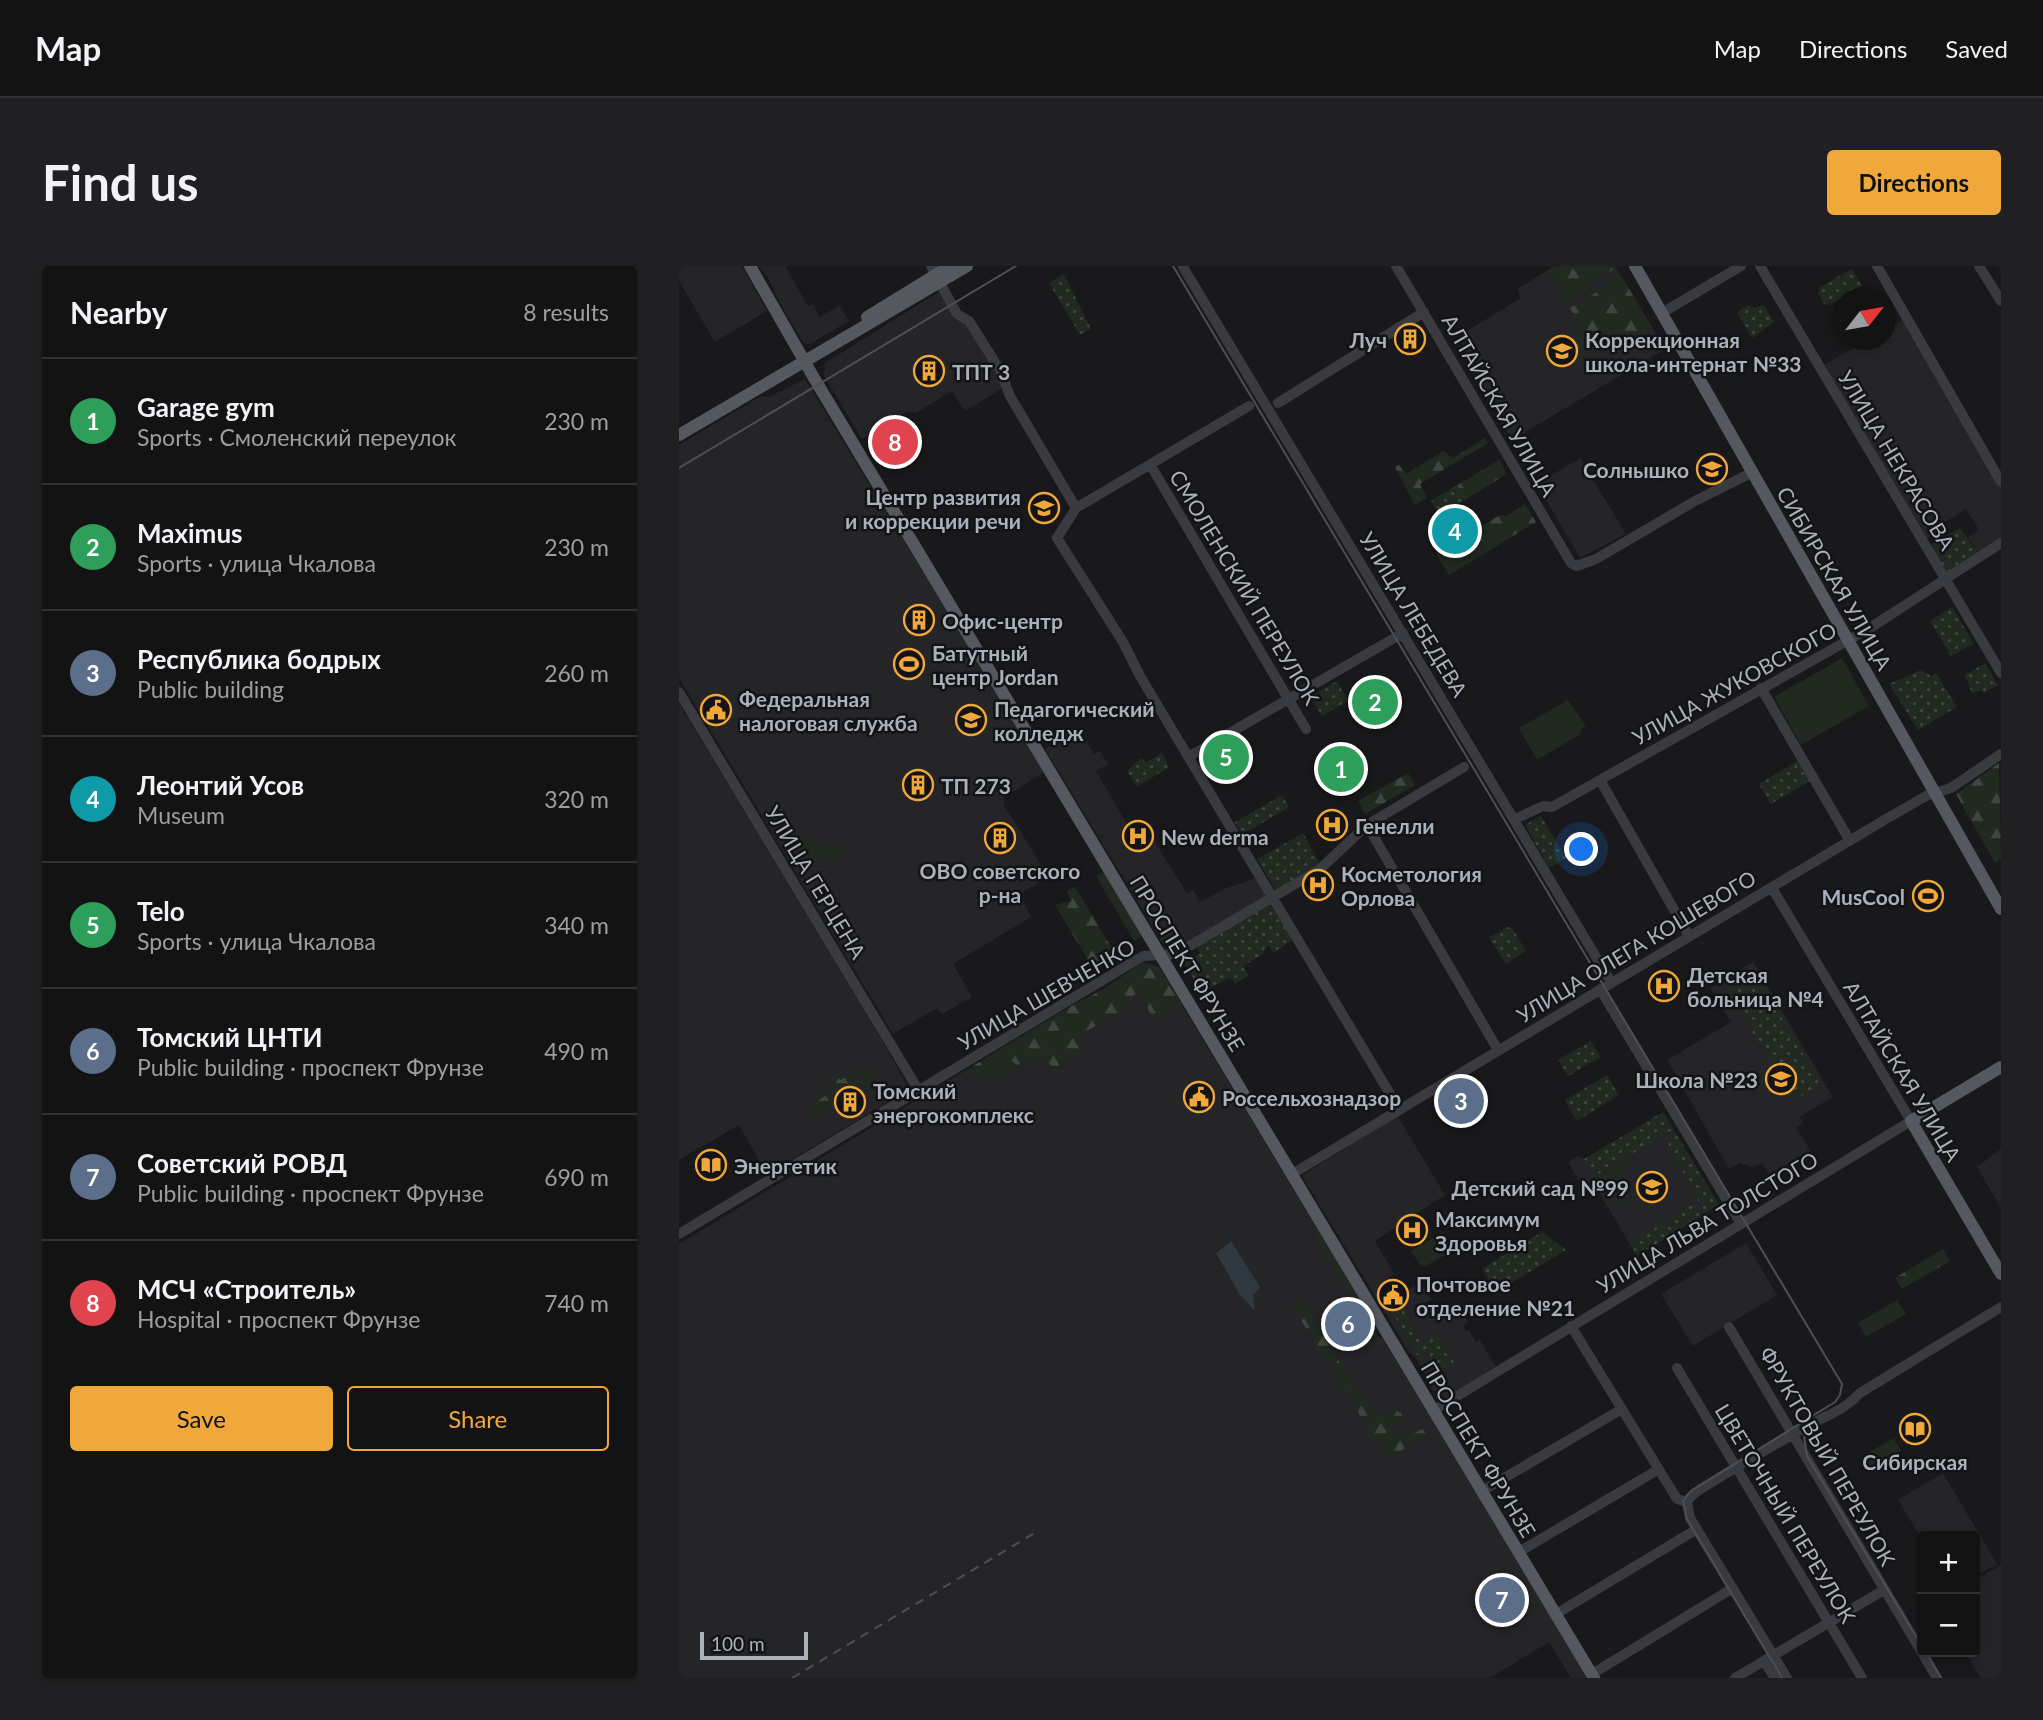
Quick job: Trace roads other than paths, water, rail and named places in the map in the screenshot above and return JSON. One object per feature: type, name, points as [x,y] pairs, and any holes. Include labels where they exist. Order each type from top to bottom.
[{"type":"main road","name":"ПРОСПЕКТ ФРУНЗЕ","points":[[750,266],[803,359],[1593,1676]]},
{"type":"main road","points":[[679,435],[950,266]]},
{"type":"main road","points":[[936,274],[967,266]]},
{"type":"main road","name":"СИБИРСКАЯ УЛИЦА","points":[[1635,266],[2001,909]]},
{"type":"main road","points":[[679,427],[803,359]]},
{"type":"main road","name":"УЛИЦА ЛЬВА ТОЛСТОГО","points":[[1911,1121],[2001,1067]]},
{"type":"main road","name":"АЛТАЙСКАЯ УЛИЦА","points":[[1911,1121],[2001,1274]]},
{"type":"street","name":"АЛТАЙСКАЯ УЛИЦА","points":[[1397,266],[1571,563],[1577,566],[1596,559],[1695,501],[1753,472]]},
{"type":"street","points":[[1662,313],[1741,266]]},
{"type":"street","name":"УЛИЦА НЕКРАСОВА","points":[[1760,266],[2001,673]]},
{"type":"street","points":[[1979,266],[2001,301]]},
{"type":"street","name":"УЛИЦА ЛЕБЕДЕВА","points":[[1183,267],[1611,982]]},
{"type":"street","points":[[1879,267],[2001,482]]},
{"type":"street","points":[[936,274],[957,314],[969,321],[1000,370],[1010,396],[1076,508]]},
{"type":"street","points":[[1278,403],[1424,312]]},
{"type":"street","points":[[1249,406],[1076,508],[1057,538],[1109,619],[1271,898],[1399,1110]]},
{"type":"street","name":"СМОЛЕНСКИЙ ПЕРЕУЛОК","points":[[1151,466],[1306,729]]},
{"type":"street","name":"УЛИЦА ЖУКОВСКОГО","points":[[1515,819],[1542,806],[1552,807],[1848,640],[2001,543]]},
{"type":"street","points":[[1188,757],[1403,633]]},
{"type":"street","points":[[1762,688],[1850,841]]},
{"type":"street","name":"УЛИЦА ГЕРЦЕНА","points":[[679,692],[919,1091]]},
{"type":"street","name":"УЛИЦА ОЛЕГА КОШЕВОГО","points":[[1292,1174],[1850,841],[1934,793],[1951,788],[2001,754]]},
{"type":"street","name":"УЛИЦА ШЕВЧЕНКО","points":[[679,1234],[1143,956],[1176,954],[1322,868],[1367,825],[1464,767]]},
{"type":"street","points":[[1600,780],[1689,936]]},
{"type":"street","points":[[1367,825],[1498,1050]]},
{"type":"street","name":"АЛТАЙСКАЯ УЛИЦА","points":[[1772,888],[1911,1121]]},
{"type":"street","points":[[1600,989],[1741,1224]]},
{"type":"street","name":"УЛИЦА ЛЬВА ТОЛСТОГО","points":[[1434,1410],[1911,1121]]},
{"type":"street","points":[[1775,1678],[1769,1658],[1733,1588],[1688,1514],[1687,1502],[1693,1494],[1793,1434],[1838,1412],[1860,1392],[2001,1307]]},
{"type":"street","points":[[1571,1326],[1677,1499],[1687,1502]]},
{"type":"street","name":"ФРУКТОВЫЙ ПЕРЕУЛОК","points":[[1729,1327],[1937,1678]]},
{"type":"street","name":"ЦВЕТОЧНЫЙ ПЕРЕУЛОК","points":[[1677,1368],[1863,1678]]},
{"type":"street","points":[[1482,1491],[1622,1409]]},
{"type":"street","points":[[1519,1552],[1659,1469]]},
{"type":"street","points":[[1556,1614],[1697,1529]]},
{"type":"street","points":[[1593,1676],[1733,1588]]},
{"type":"street","points":[[1735,1678],[1884,1590]]},
{"type":"street","points":[[1769,1658],[1787,1678]]},
{"type":"tram line","points":[[679,468],[1016,266]]},
{"type":"tram line","points":[[1173,266],[1842,1384],[1840,1395],[1835,1402],[1691,1491],[1683,1501],[1687,1519],[1782,1678]]},
{"type":"tram line","points":[[1816,1421],[1804,1436],[1807,1456],[1917,1638]]},
{"type":"tram line","points":[[1929,1657],[1941,1678]]},
{"type":"railway","points":[[792,1678],[1038,1531]]},
{"type":"place","name":"Луч","points":[[1410,339]]},
{"type":"place","name":"Коррекционная школа-интернат №33","points":[[1562,351]]},
{"type":"place","name":"ТПТ 3","points":[[929,371]]},
{"type":"place","name":"МСЧ «Строитель»","points":[[895,442]]},
{"type":"place","name":"Солнышко","points":[[1712,469]]},
{"type":"place","name":"Центр развития и коррекции речи","points":[[1044,508]]},
{"type":"place","name":"Леонтий Усов","points":[[1455,531]]},
{"type":"place","name":"Офис-центр","points":[[919,620]]},
{"type":"place","name":"Батутный центр Jordan","points":[[909,664]]},
{"type":"place","name":"Maximus","points":[[1375,702]]},
{"type":"place","name":"Федеральная налоговая служба","points":[[716,710]]},
{"type":"place","name":"Педагогический колледж","points":[[971,720]]},
{"type":"place","name":"Telo","points":[[1226,757]]},
{"type":"place","name":"Garage gym","points":[[1341,769]]},
{"type":"place","name":"ТП 273","points":[[918,785]]},
{"type":"place","name":"Генелли","points":[[1332,825]]},
{"type":"place","name":"New derma","points":[[1138,836]]},
{"type":"place","name":"ОВО советского р-на","points":[[1000,838]]},
{"type":"place","name":"Косметология Орлова","points":[[1318,885]]},
{"type":"place","name":"MusCool","points":[[1928,896]]},
{"type":"place","name":"Детская больница №4","points":[[1664,986]]},
{"type":"place","name":"Школа №23","points":[[1781,1079]]},
{"type":"place","name":"Россельхознадзор","points":[[1199,1097]]},
{"type":"place","name":"Республика бодрых","points":[[1461,1101]]},
{"type":"place","name":"Томский энергокомплекс","points":[[850,1102]]},
{"type":"place","name":"Энергетик","points":[[711,1165]]},
{"type":"place","name":"Детский сад №99","points":[[1652,1187]]},
{"type":"place","name":"Максимум Здоровья","points":[[1412,1230]]},
{"type":"place","name":"Почтовое отделение №21","points":[[1393,1295]]},
{"type":"place","name":"Томский ЦНТИ","points":[[1348,1324]]},
{"type":"place","name":"Сибирская","points":[[1915,1429]]},
{"type":"place","name":"Советский РОВД","points":[[1502,1600]]}]
